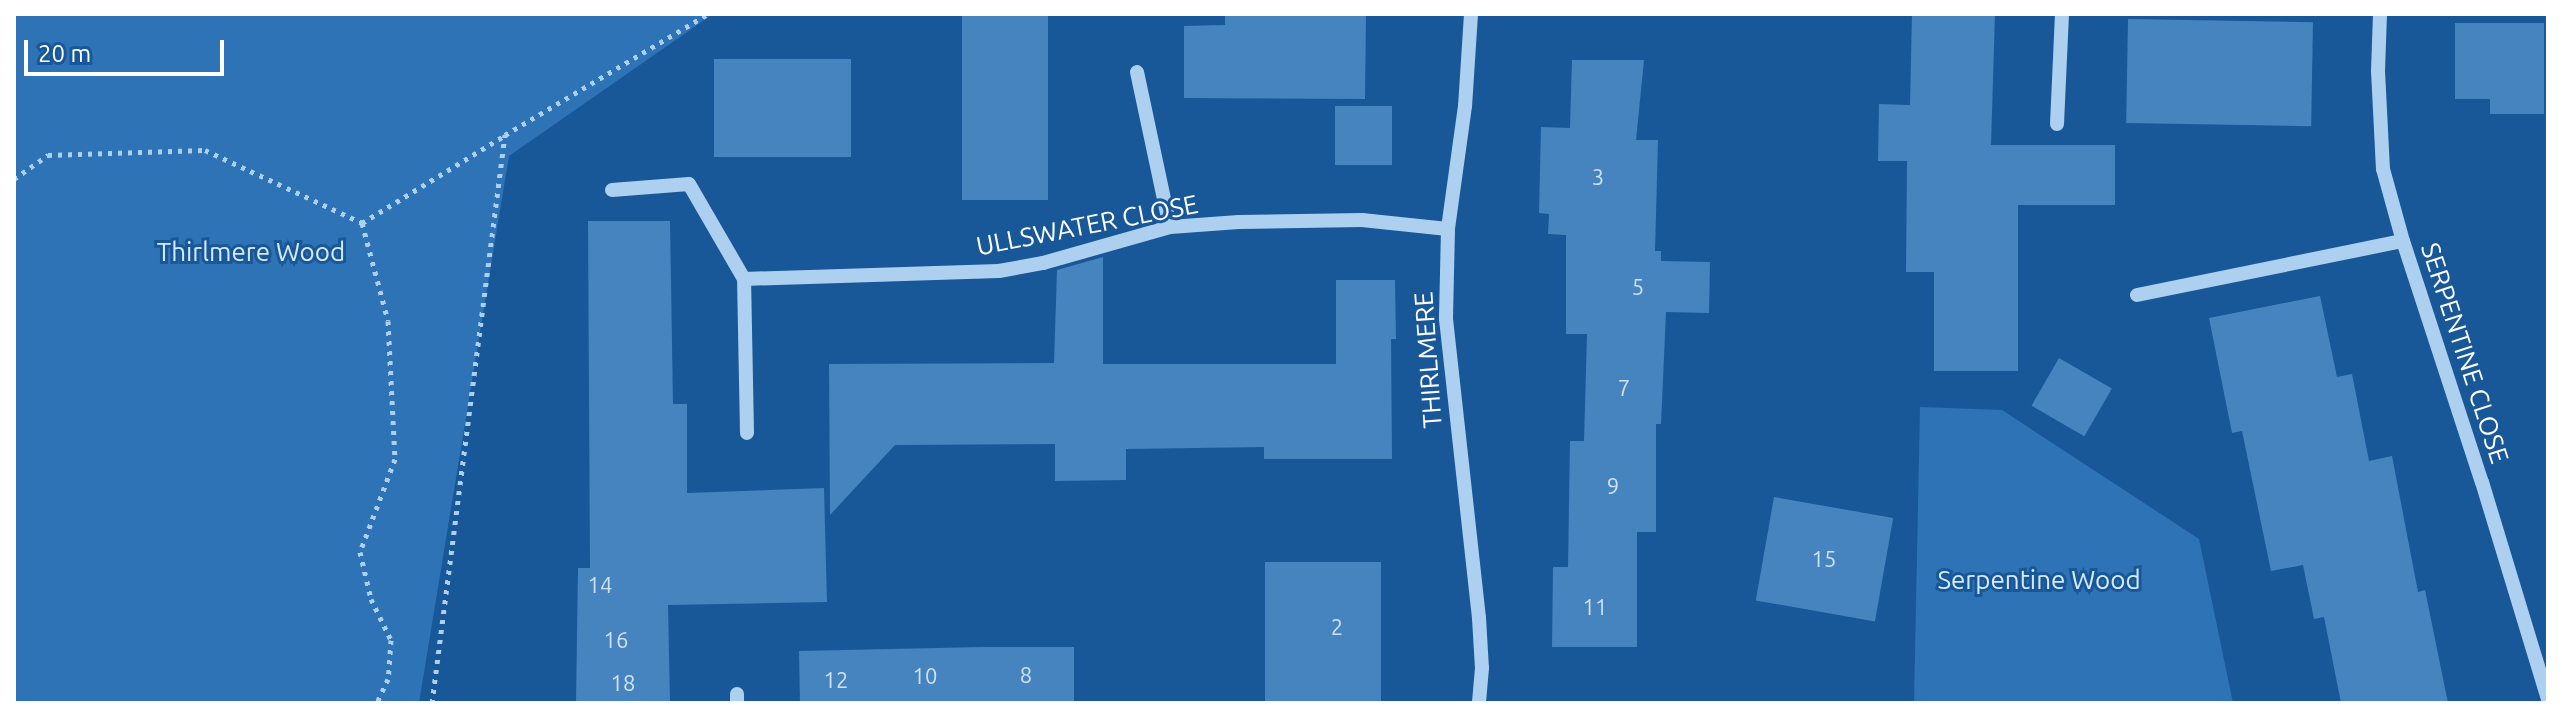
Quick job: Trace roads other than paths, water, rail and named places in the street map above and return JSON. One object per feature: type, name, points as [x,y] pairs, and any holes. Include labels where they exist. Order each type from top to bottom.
[{"type":"street","name":"THIRLMERE","points":[[1471,14],[1465,106],[1448,229],[1446,319],[1479,618],[1482,668],[1479,703]]},
{"type":"street","points":[[2057,124],[2062,14]]},
{"type":"street","name":"SERPENTINE CLOSE","points":[[2380,14],[2378,84],[2383,169],[2548,699]]},
{"type":"street","points":[[1137,72],[1170,227]]},
{"type":"street","points":[[612,190],[689,184],[744,279],[747,433]]},
{"type":"street","name":"ULLSWATER CLOSE","points":[[744,279],[999,271],[1043,263],[1170,227],[1239,222],[1362,220],[1448,229]]},
{"type":"street","points":[[2137,295],[2403,241]]},
{"type":"park label","name":"Thirlmere Wood","points":[[251,252]]},
{"type":"park label","name":"Serpentine Wood","points":[[2039,580]]}]
